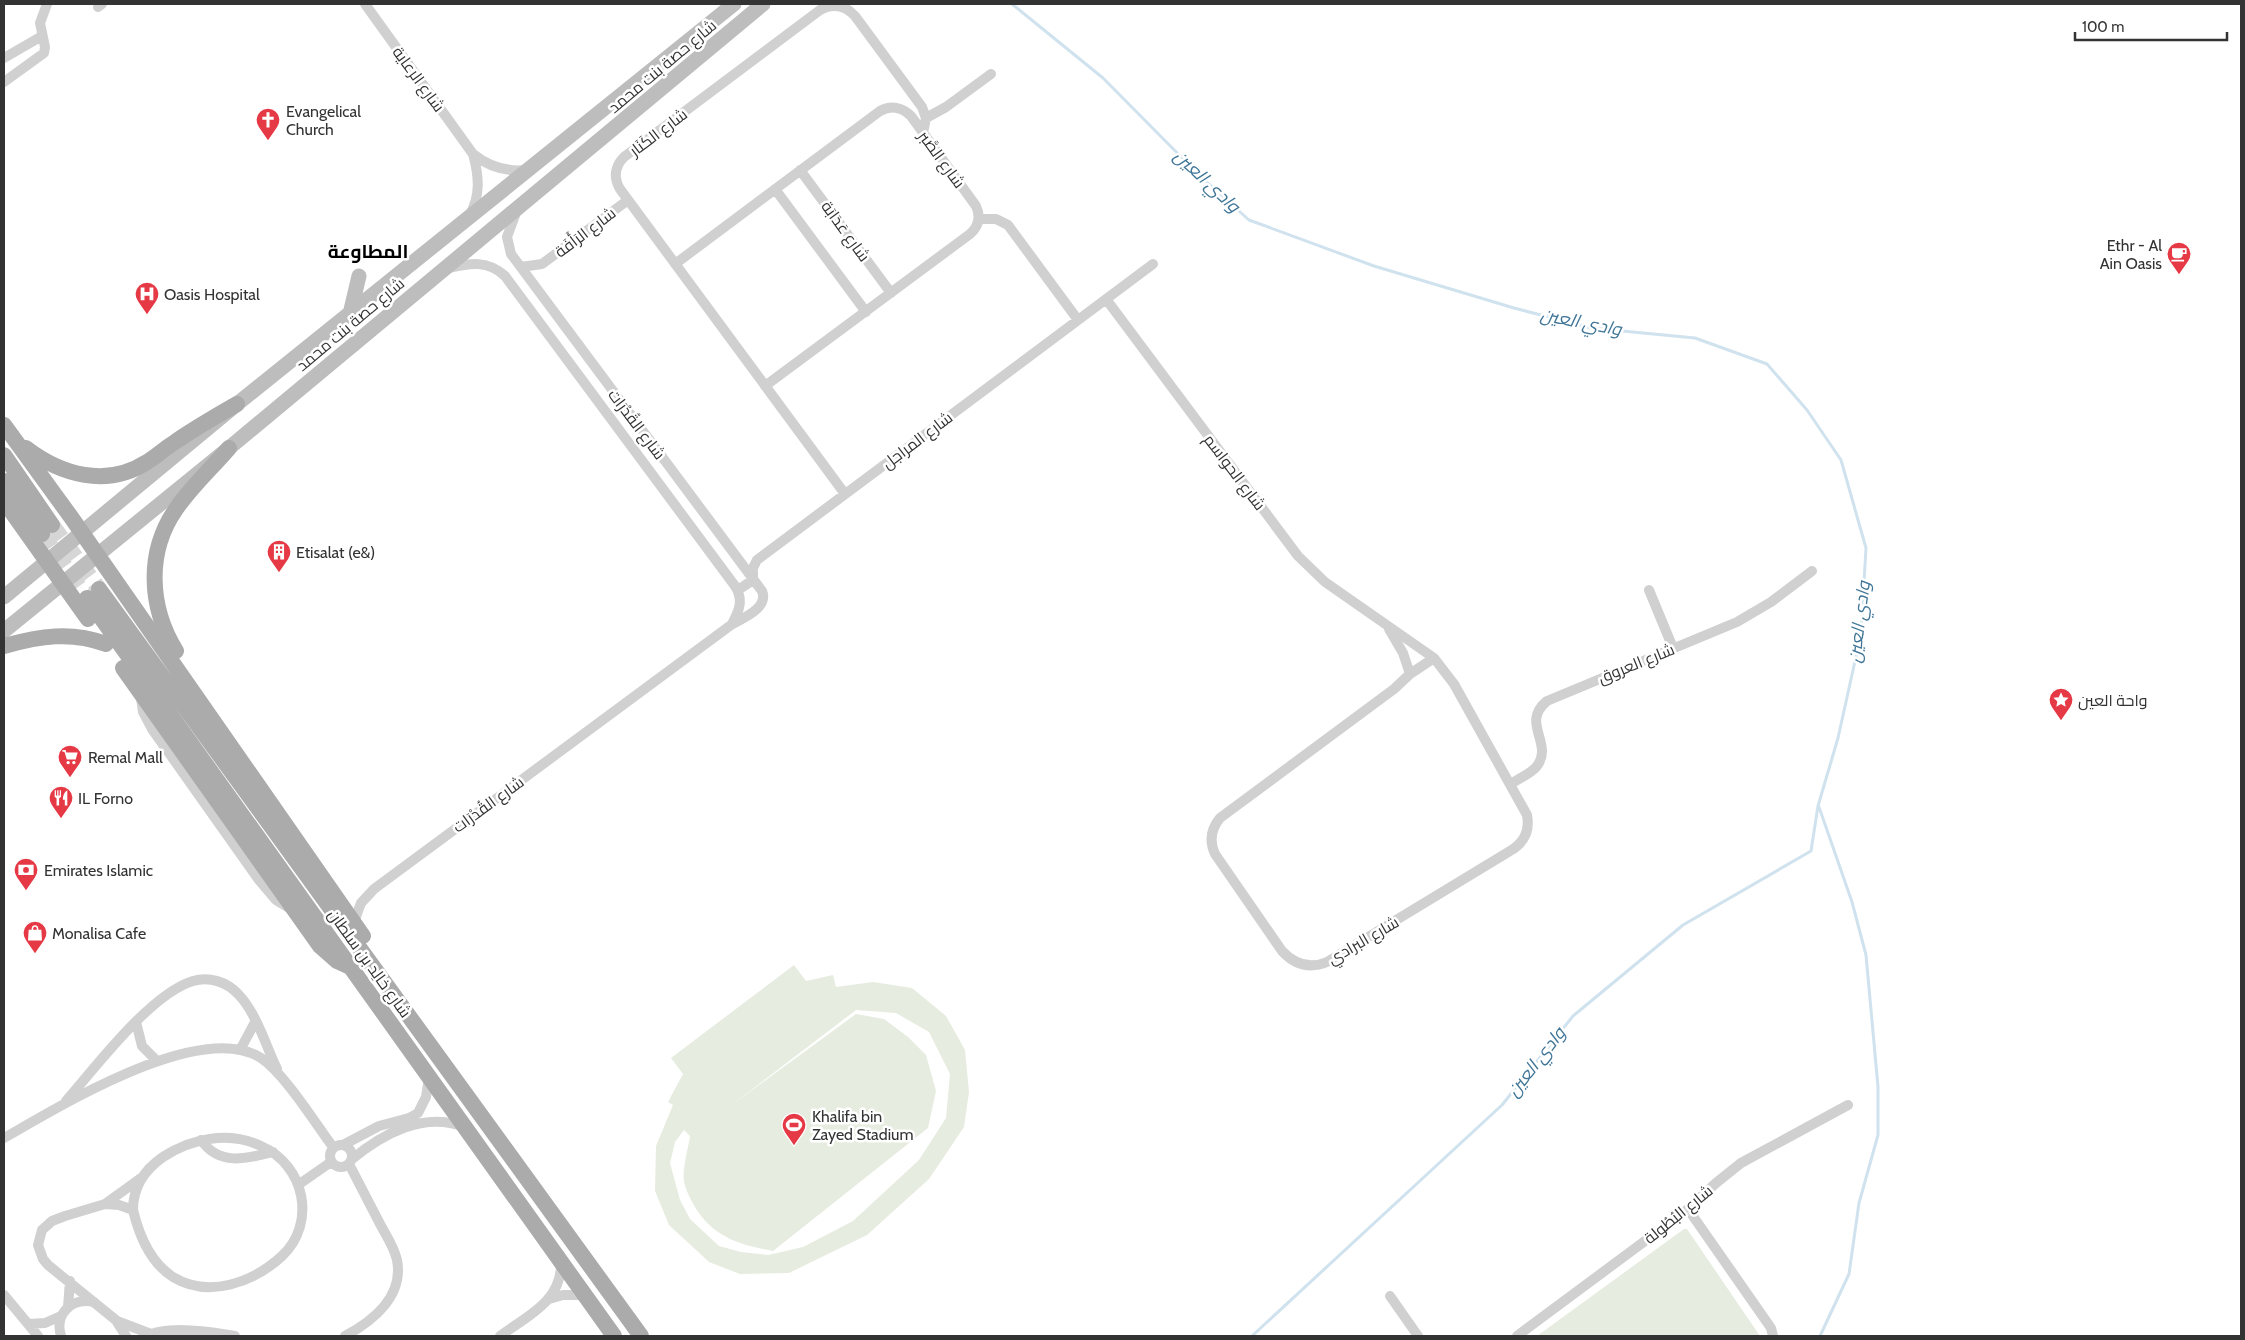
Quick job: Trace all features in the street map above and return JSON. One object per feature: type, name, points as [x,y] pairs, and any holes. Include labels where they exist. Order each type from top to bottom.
[{"type":"main road","name":"شارع حصة بنت محمد","points":[[4,597],[237,404],[734,4]]},
{"type":"main road","name":"شارع حصة بنت محمد","points":[[4,631],[229,448],[763,4]]},
{"type":"main road","points":[[350,314],[359,276]]},
{"type":"main road","points":[[7,429],[44,461],[62,470],[82,476],[105,476],[137,468],[192,430],[237,404]]},
{"type":"main road","points":[[7,429],[82,532],[244,767],[354,922],[382,966],[405,1012]]},
{"type":"main road","points":[[229,448],[183,499],[168,521],[158,546],[154,584],[158,609],[166,634],[233,743],[244,767]]},
{"type":"main road","points":[[4,455],[47,529],[4,480]]},
{"type":"main road","points":[[4,501],[325,952],[337,961],[351,967]]},
{"type":"main road","name":"شارع خالِد بن سلطان","points":[[614,1336],[351,967],[93,593],[405,1012],[641,1336]]},
{"type":"main road","points":[[4,646],[34,639],[74,635],[106,644]]},
{"type":"street","points":[[4,82],[42,55],[45,47],[42,36],[41,17],[47,4]]},
{"type":"street","name":"شارع الرعاية","points":[[365,4],[473,154],[482,162],[493,167],[516,171],[528,170]]},
{"type":"street","name":"شارع الكَنَار","points":[[845,494],[628,200],[616,180],[616,170],[624,157],[820,10],[830,6],[846,8],[855,16],[922,107],[926,118]]},
{"type":"street","points":[[4,58],[42,36]]},
{"type":"street","points":[[923,133],[926,118],[946,107],[991,74]]},
{"type":"street","name":"شارع الصَّبر","points":[[675,264],[880,111],[889,107],[898,107],[908,112],[976,206],[979,219]]},
{"type":"street","name":"شارع الرعاية","points":[[466,220],[474,205],[478,188],[478,177],[473,154]]},
{"type":"street","name":"شارع عَدَابَة","points":[[800,170],[891,293]]},
{"type":"street","name":"شارع عَدَابَة","points":[[775,189],[866,312]]},
{"type":"street","name":"شارع الرَأَفَة","points":[[521,267],[542,264],[628,200]]},
{"type":"street","name":"شارع القُدْرَات","points":[[354,922],[361,903],[374,889],[763,603],[764,596],[738,559],[511,254],[508,243],[508,231],[518,208]]},
{"type":"street","points":[[765,386],[970,234],[976,227],[979,219],[996,219],[1008,224],[1078,320]]},
{"type":"street","name":"شارع القُدْرَات","points":[[445,268],[476,263],[495,268],[505,276],[739,595]]},
{"type":"street","name":"شارع الرَأَفَة","points":[[535,287],[537,275],[542,264]]},
{"type":"street","name":"شارع المراجل","points":[[757,560],[1153,264]]},
{"type":"street","name":"شارع الحواسم","points":[[1106,299],[1298,556],[1325,582],[1386,624]]},
{"type":"street","points":[[542,327],[557,316]]},
{"type":"street","points":[[731,625],[739,611],[739,595],[753,580],[753,568],[757,560],[738,559]]},
{"type":"street","name":"شارع العروق","points":[[1511,784],[1535,768],[1541,759],[1542,748],[1535,720],[1542,704],[1552,698],[1748,616],[1783,594],[1812,570]]},
{"type":"street","points":[[1649,590],[1673,648]]},
{"type":"street","points":[[739,595],[748,606],[758,608]]},
{"type":"street","points":[[1386,624],[1403,653],[1410,674]]},
{"type":"street","name":"شارع البرادي","points":[[1386,624],[1434,658],[1454,684],[1526,809],[1527,833],[1516,848],[1327,962],[1307,965],[1294,962],[1288,957],[1215,854],[1211,843],[1214,827],[1220,818],[1394,690],[1410,674],[1434,658]]},
{"type":"street","points":[[63,1104],[136,1022],[156,1004],[184,985],[208,980],[224,984],[238,993],[248,1007],[281,1077]]},
{"type":"street","points":[[136,1022],[142,1046],[157,1061]]},
{"type":"street","points":[[240,1050],[255,1022]]},
{"type":"street","points":[[4,1138],[63,1104],[157,1061],[206,1050],[240,1050],[260,1058],[281,1077],[338,1146],[350,1149],[350,1162],[392,1246],[398,1269],[393,1293],[385,1306],[364,1325],[345,1336]]},
{"type":"street","points":[[96,1067],[101,1077],[108,1084]]},
{"type":"street","points":[[429,1078],[426,1097],[418,1113],[389,1128],[338,1146],[329,1154],[331,1162],[338,1167],[350,1162],[389,1128],[432,1121],[448,1121],[464,1127]]},
{"type":"street","name":"شارع البُطُولة","points":[[1517,1336],[1688,1209],[1716,1183],[1752,1156],[1848,1105]]},
{"type":"street","points":[[142,1177],[134,1196],[133,1210],[146,1246],[173,1277],[198,1285],[210,1286],[234,1284],[250,1278],[272,1264],[294,1241],[303,1214],[302,1196],[298,1185],[285,1164],[273,1152],[262,1146],[241,1139],[220,1138],[201,1140],[170,1153],[150,1168],[142,1177],[105,1204],[58,1218],[42,1230],[38,1244],[43,1259],[117,1321],[150,1335],[184,1331],[235,1336]]},
{"type":"street","points":[[201,1140],[210,1151],[229,1159],[243,1159],[273,1152]]},
{"type":"street","points":[[298,1185],[331,1162]]},
{"type":"street","points":[[105,1204],[119,1205],[133,1210]]},
{"type":"street","points":[[1688,1209],[1771,1328],[1773,1336]]},
{"type":"street","points":[[550,1299],[559,1282],[561,1263]]},
{"type":"street","points":[[68,1306],[70,1281]]},
{"type":"street","points":[[4,1295],[38,1336]]},
{"type":"street","points":[[500,1336],[550,1299],[563,1295],[585,1296]]},
{"type":"street","points":[[1390,1296],[1418,1336]]},
{"type":"street","points":[[60,1336],[61,1316],[68,1306],[78,1301],[94,1302]]},
{"type":"street","points":[[28,1324],[45,1323],[61,1316]]},
{"type":"street","points":[[117,1321],[126,1336]]},
{"type":"shaded area","points":[[794,965],[806,981],[833,975],[836,987],[873,982],[912,988],[946,1016],[965,1050],[969,1092],[964,1127],[929,1179],[867,1235],[789,1273],[740,1274],[709,1262],[669,1225],[655,1191],[656,1146],[673,1105],[668,1102],[683,1074],[671,1058]],"holes":[[[856,1010],[896,1013],[929,1032],[950,1074],[946,1118],[919,1160],[853,1221],[803,1247],[768,1255],[741,1252],[719,1246],[690,1219],[680,1200],[670,1163],[675,1142],[684,1130],[690,1136],[684,1165],[684,1182],[690,1198],[702,1217],[710,1226],[728,1238],[749,1246],[773,1251],[928,1128],[936,1091],[926,1055],[908,1037],[884,1019],[856,1014],[729,1107]]]},
{"type":"shaded area","points":[[1684,1229],[1687,1229],[1760,1336],[1537,1336]]},
{"type":"waterway","name":"وادي العين","points":[[1012,4],[1103,78],[1200,176],[1249,220],[1374,266],[1514,308],[1591,328],[1695,338],[1767,364],[1807,410],[1841,460],[1866,548],[1861,634],[1838,738],[1818,806],[1811,851],[1683,925],[1573,1016],[1502,1105],[1252,1336]]},
{"type":"waterway","name":"وادي العين","points":[[1819,807],[1852,902],[1866,955],[1878,1087],[1878,1135],[1859,1203],[1849,1274],[1820,1336]]},
{"type":"tunnel","points":[[52,525],[99,589]]},
{"type":"tunnel","points":[[42,534],[87,598]]},
{"type":"place","name":"Evangelical Church","points":[[268,141]]},
{"type":"place","name":"Ethr - Al Ain Oasis","points":[[2179,275]]},
{"type":"place","name":"Oasis Hospital","points":[[147,315]]},
{"type":"place","name":"Etisalat (e&)","points":[[279,573]]},
{"type":"place","name":"واحة العين","points":[[2061,721]]},
{"type":"place","name":"Remal Mall","points":[[70,778]]},
{"type":"place","name":"IL Forno","points":[[61,819]]},
{"type":"place","name":"Emirates Islamic","points":[[26,891]]},
{"type":"place","name":"Monalisa Cafe","points":[[35,954]]},
{"type":"place","name":"Khalifa bin Zayed Stadium","points":[[794,1146]]},
{"type":"district","name":"المطاوعة","points":[[368,251]]}]
